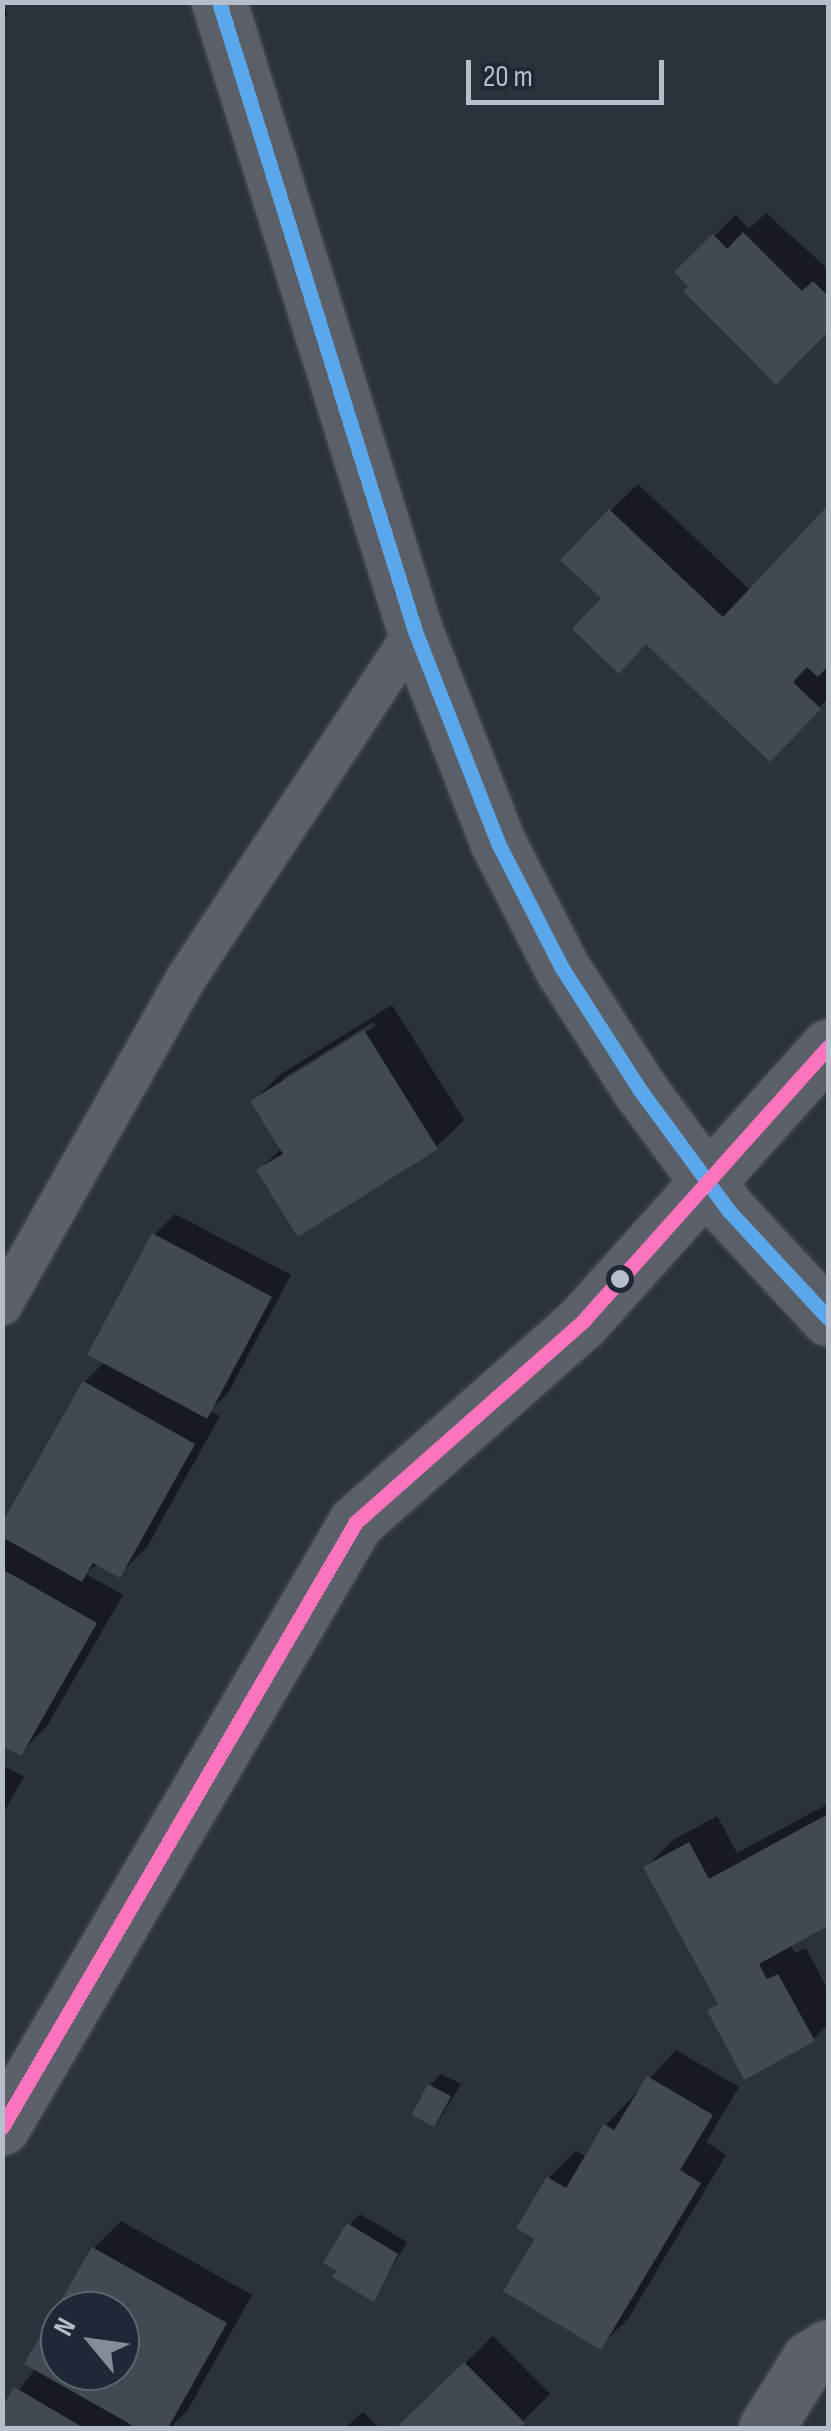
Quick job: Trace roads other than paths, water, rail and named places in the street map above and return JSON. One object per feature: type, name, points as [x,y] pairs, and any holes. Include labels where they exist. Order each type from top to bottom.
[{"type":"street","points":[[219,2],[415,631],[498,843],[562,968],[705,1179],[828,1318]]},
{"type":"street","points":[[2,2127],[356,1522],[584,1321],[705,1179],[828,1047]]},
{"type":"street","points":[[766,2428],[809,2359],[828,2347]]},
{"type":"lane","points":[[2,1305],[187,977],[415,631]]}]
